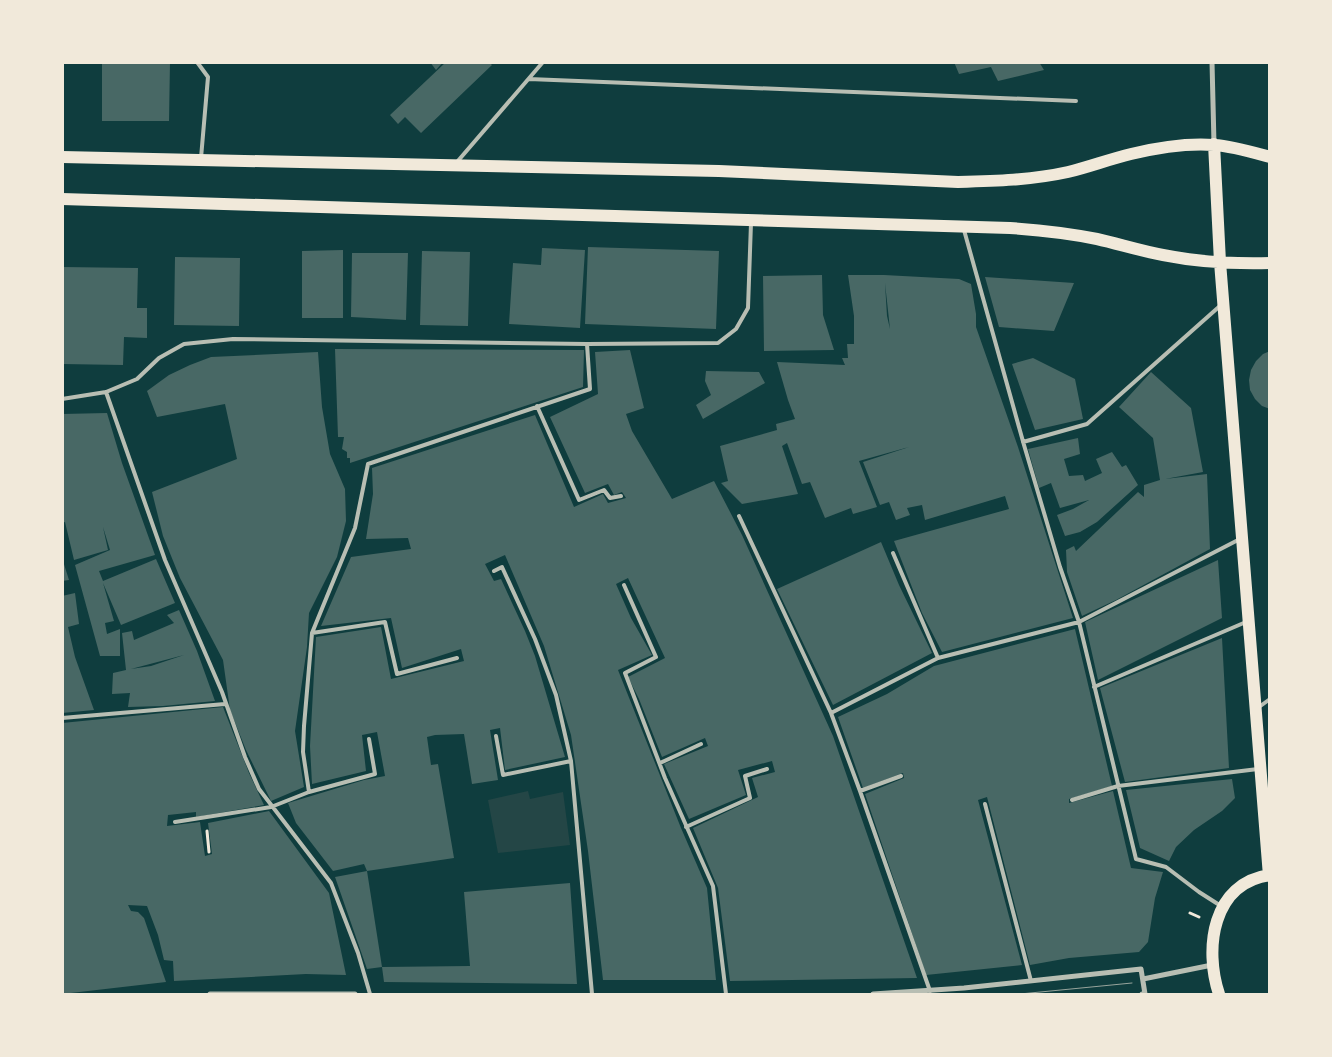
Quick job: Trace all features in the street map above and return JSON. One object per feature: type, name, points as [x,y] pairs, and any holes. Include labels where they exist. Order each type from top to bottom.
[{"type":"main road","points":[[62,157],[719,171],[958,182],[1031,178],[1068,172],[1154,149],[1214,144],[1270,157]]},
{"type":"main road","points":[[1214,144],[1220,262],[1269,876],[1259,877],[1242,886],[1234,892],[1223,907],[1213,935],[1212,966],[1219,994]]},
{"type":"main road","points":[[62,199],[1010,228],[1057,232],[1163,255],[1220,262],[1270,263]]},
{"type":"street","points":[[1212,62],[1214,144]]},
{"type":"street","points":[[1143,979],[1212,966]]},
{"type":"street","points":[[873,994],[930,991],[1141,969],[1145,994],[1142,994]]},
{"type":"street","points":[[210,994],[355,994]]},
{"type":"lane","points":[[197,62],[208,77],[200,160]]},
{"type":"lane","points":[[454,166],[543,62]]},
{"type":"lane","points":[[529,79],[1076,101]]},
{"type":"lane","points":[[62,399],[106,392],[137,379],[159,358],[184,344],[233,339],[587,344],[718,343],[736,329],[748,308],[751,220]]},
{"type":"lane","points":[[963,226],[1023,442],[1060,567],[1079,622],[1136,858],[1166,867],[1199,892],[1223,907]]},
{"type":"lane","points":[[1023,442],[1087,424],[1224,302]]},
{"type":"lane","points":[[309,792],[303,752],[312,633],[355,528],[368,464],[590,388],[587,344]]},
{"type":"lane","points":[[106,392],[165,560],[259,789],[331,883],[358,953],[370,994]]},
{"type":"lane","points":[[537,406],[579,500],[604,490],[610,498],[621,496]]},
{"type":"lane","points":[[739,516],[831,713],[930,991]]},
{"type":"lane","points":[[831,713],[938,658],[1079,622],[1242,538]]},
{"type":"lane","points":[[893,553],[938,658]]},
{"type":"lane","points":[[494,571],[502,567],[535,639],[556,695],[571,761],[592,994]]},
{"type":"lane","points":[[624,585],[656,657],[625,673],[686,828],[713,886],[726,994]]},
{"type":"lane","points":[[1094,687],[1248,621]]},
{"type":"lane","points":[[312,633],[385,622],[397,674],[457,658]]},
{"type":"lane","points":[[1256,710],[1270,699]]},
{"type":"lane","points":[[62,718],[225,704]]},
{"type":"lane","points":[[496,736],[503,774],[571,761]]},
{"type":"lane","points":[[175,822],[271,807],[309,792],[375,774],[369,739]]},
{"type":"lane","points":[[660,763],[701,744]]},
{"type":"lane","points":[[686,828],[750,798],[745,776],[767,769]]},
{"type":"lane","points":[[1072,800],[1118,786],[1260,769]]},
{"type":"lane","points":[[860,792],[901,776]]},
{"type":"lane","points":[[985,804],[1031,981]]},
{"type":"path","points":[[205,818],[209,852]]},
{"type":"shaded area","points":[[528,791],[530,799],[563,792],[570,845],[498,853],[488,800]]},
{"type":"building","points":[[102,62],[170,62],[169,121],[102,121]]},
{"type":"building","points":[[430,62],[443,62],[436,70]]},
{"type":"building","points":[[446,62],[489,62],[492,65],[421,133],[405,117],[398,124],[390,115]]},
{"type":"building","points":[[954,62],[1039,62],[1044,70],[998,81],[991,67],[959,74]]},
{"type":"building","points":[[588,247],[719,251],[716,329],[585,324]]},
{"type":"building","points":[[542,248],[585,250],[580,328],[509,324],[513,263],[541,265]]},
{"type":"building","points":[[343,250],[343,318],[302,318],[302,251]]},
{"type":"building","points":[[422,251],[470,252],[468,326],[420,325]]},
{"type":"building","points":[[352,253],[408,253],[406,320],[351,317]]},
{"type":"building","points":[[175,257],[240,258],[239,326],[174,325]]},
{"type":"building","points":[[62,267],[138,268],[137,308],[147,308],[147,338],[124,337],[123,365],[62,364]]},
{"type":"building","points":[[822,275],[823,315],[834,350],[764,351],[763,276]]},
{"type":"building","points":[[848,275],[959,279],[971,284],[976,314],[976,327],[1018,447],[1073,618],[942,652],[922,613],[894,541],[1009,509],[1005,496],[925,520],[922,505],[907,508],[910,515],[896,520],[889,502],[880,505],[863,462],[909,447],[859,461],[877,507],[853,514],[851,508],[825,518],[810,482],[802,484],[787,443],[782,446],[798,494],[742,504],[721,483],[728,481],[720,446],[777,430],[776,424],[795,419],[777,362],[845,365],[842,358],[848,358],[847,344],[854,344],[854,316]],"holes":[[[885,283],[890,329],[887,316]]]},
{"type":"building","points":[[985,277],[1074,283],[1054,331],[999,327]]},
{"type":"building","points":[[335,349],[584,350],[583,387],[350,463],[350,458],[347,458],[347,452],[342,449],[344,437],[338,437]]},
{"type":"building","points":[[630,350],[644,408],[626,414],[632,431],[672,499],[714,481],[742,535],[833,736],[917,978],[730,981],[718,888],[693,828],[758,797],[752,778],[775,772],[772,761],[738,770],[746,795],[689,819],[664,764],[708,746],[705,738],[662,757],[639,699],[628,677],[665,658],[628,578],[616,584],[631,618],[652,655],[618,670],[707,888],[716,980],[603,980],[588,851],[571,735],[544,646],[505,555],[485,564],[494,581],[501,579],[525,631],[535,656],[565,757],[505,770],[500,728],[490,730],[498,780],[472,784],[464,734],[427,737],[431,765],[438,764],[454,858],[367,871],[364,864],[333,871],[296,823],[288,803],[364,780],[385,776],[377,732],[362,735],[366,771],[312,784],[310,746],[316,637],[381,627],[391,679],[464,661],[461,649],[402,668],[391,618],[321,626],[351,557],[411,549],[408,538],[366,539],[373,494],[372,468],[535,415],[574,507],[603,494],[608,503],[626,498],[622,492],[614,495],[608,484],[585,493],[550,417],[598,394],[595,352]]},
{"type":"building","points":[[1270,351],[1270,409],[1262,406],[1255,399],[1250,390],[1249,380],[1251,370],[1256,361],[1263,354]]},
{"type":"building","points":[[318,352],[322,407],[330,454],[345,489],[346,521],[337,557],[309,613],[307,647],[295,731],[304,787],[271,801],[246,750],[230,710],[223,660],[180,578],[163,536],[152,492],[237,459],[225,404],[157,417],[147,391],[169,375],[211,357]]},
{"type":"building","points":[[1033,358],[1075,379],[1083,419],[1035,430],[1012,364]]},
{"type":"building","points":[[706,371],[759,372],[765,383],[703,419],[696,405],[711,395],[705,381]]},
{"type":"building","points":[[1151,372],[1191,408],[1203,472],[1165,479],[1207,474],[1210,549],[1116,600],[1082,616],[1067,572],[1066,550],[1074,546],[1076,551],[1138,492],[1144,497],[1144,485],[1160,480],[1153,438],[1119,407]]},
{"type":"building","points":[[107,413],[122,463],[155,555],[99,571],[103,581],[156,559],[175,603],[121,625],[103,583],[114,621],[105,623],[107,634],[120,629],[120,656],[100,656],[75,565],[110,550],[103,527],[108,550],[74,560],[65,522],[62,523],[62,414]]},
{"type":"building","points":[[1078,438],[1080,454],[1064,459],[1069,476],[1083,475],[1085,481],[1102,473],[1096,459],[1112,452],[1122,467],[1126,465],[1138,485],[1097,522],[1080,532],[1065,536],[1057,515],[1089,500],[1060,508],[1051,483],[1039,488],[1028,449]]},
{"type":"building","points":[[881,542],[899,585],[932,653],[833,705],[777,589]]},
{"type":"building","points":[[1218,560],[1222,618],[1098,680],[1085,622]]},
{"type":"building","points":[[63,561],[69,580],[62,581]]},
{"type":"building","points":[[75,593],[79,624],[68,627],[75,657],[94,710],[62,713],[62,596]]},
{"type":"building","points":[[179,610],[197,651],[215,701],[128,707],[130,693],[112,694],[113,673],[126,670],[122,633],[132,631],[134,640],[174,623],[167,615]],"holes":[[[184,655],[151,666],[131,669]]]},
{"type":"building","points":[[1075,629],[1112,786],[1069,799],[1069,803],[1113,791],[1131,868],[1163,872],[1155,898],[1148,942],[1139,952],[1069,958],[1030,965],[987,797],[978,800],[1022,965],[926,975],[865,794],[904,778],[903,773],[863,788],[838,717],[887,694],[934,666]]},
{"type":"building","points":[[1222,638],[1229,768],[1125,782],[1100,688]]},
{"type":"building","points":[[223,707],[264,805],[196,817],[196,812],[168,815],[167,826],[200,822],[205,856],[212,854],[208,823],[269,811],[329,893],[346,975],[306,974],[174,981],[173,961],[164,960],[158,935],[147,906],[128,905],[131,911],[138,912],[144,918],[166,982],[62,994],[62,723]]},
{"type":"building","points":[[1232,779],[1235,798],[1222,811],[1194,830],[1176,847],[1169,861],[1140,848],[1126,790]]},
{"type":"building","points":[[367,871],[382,967],[367,969],[335,877]]},
{"type":"building","points":[[570,883],[577,984],[384,982],[382,967],[470,966],[464,892]]},
{"type":"tram line","points":[[1020,994],[1132,983]]}]
